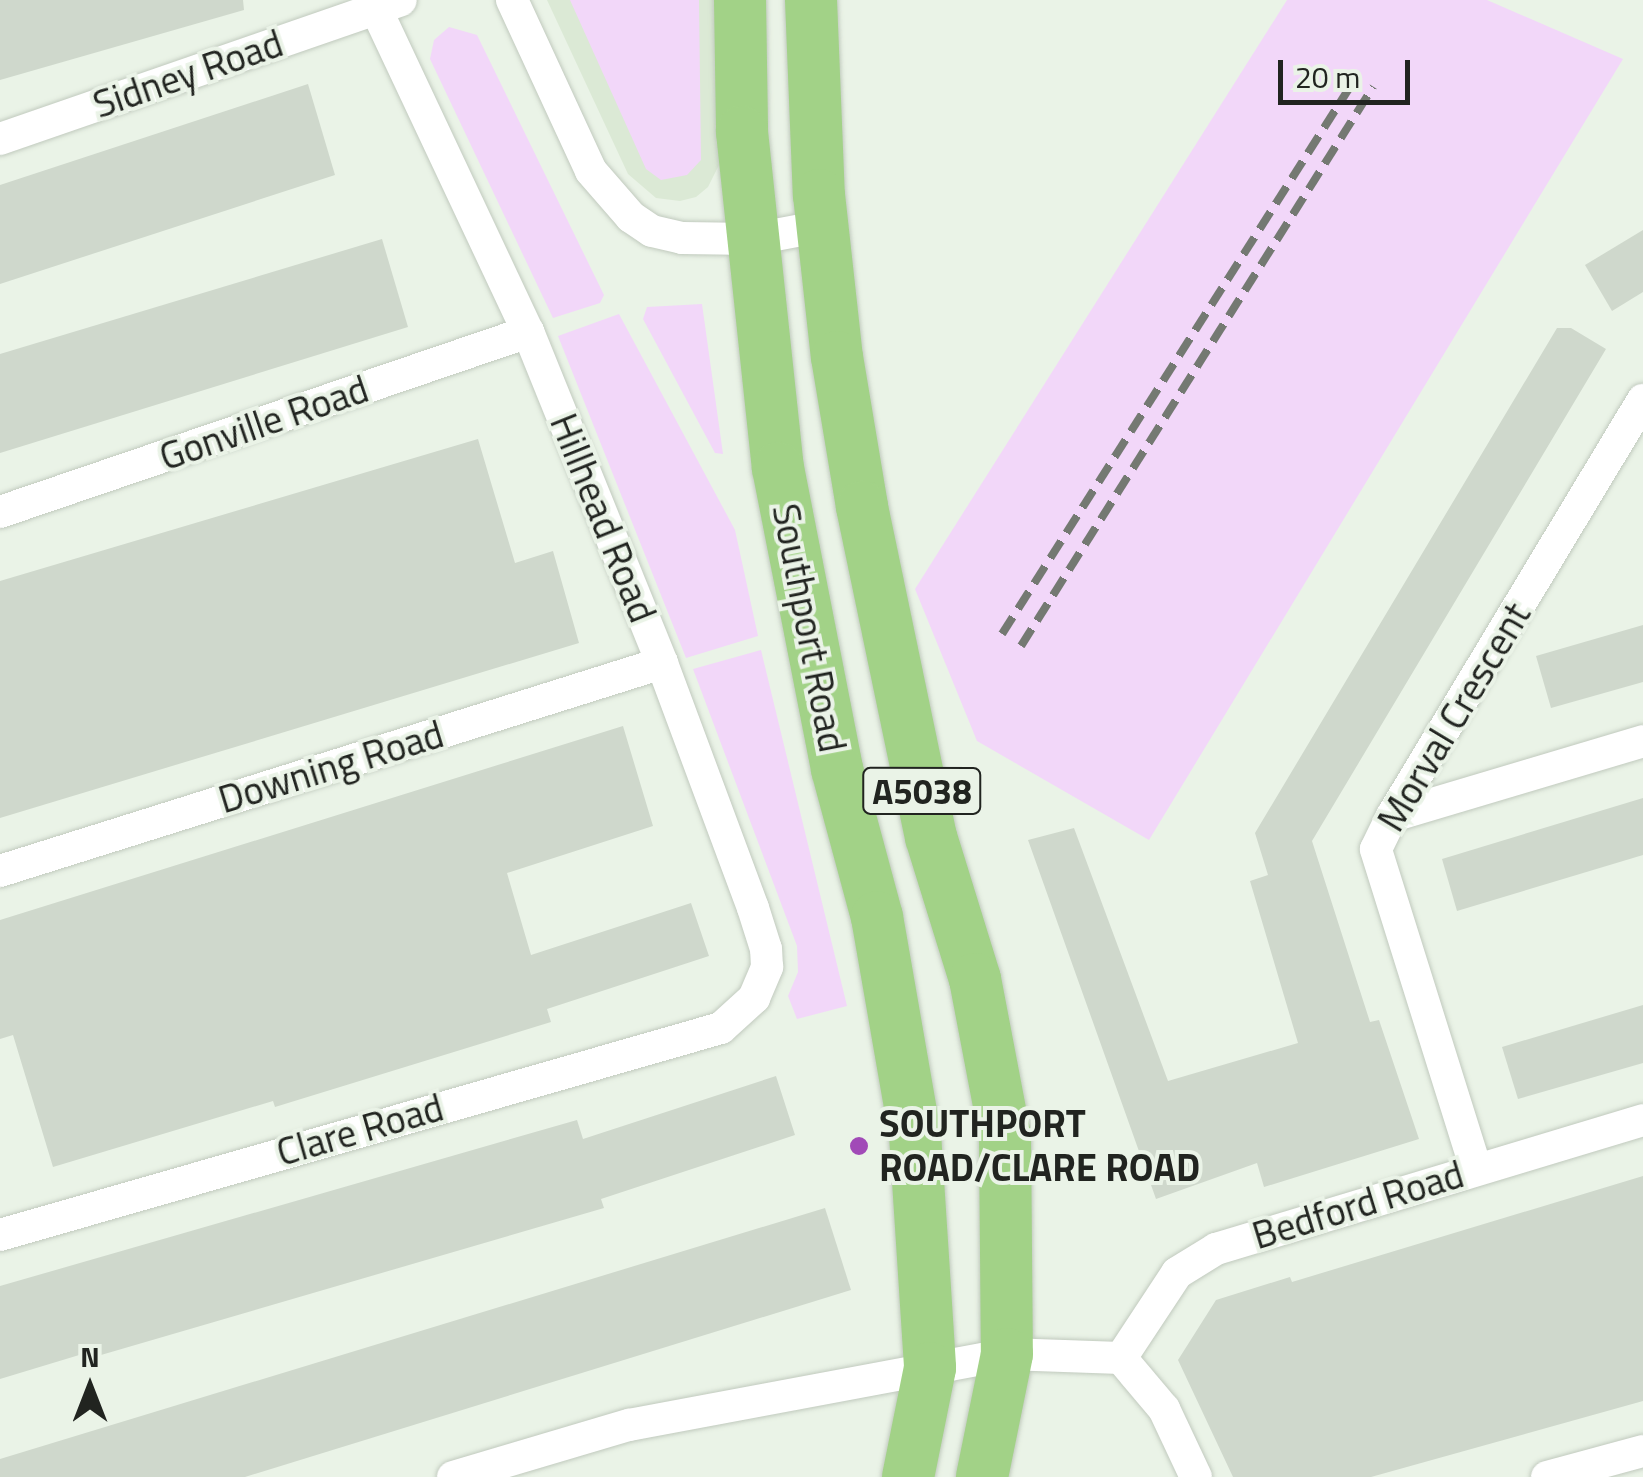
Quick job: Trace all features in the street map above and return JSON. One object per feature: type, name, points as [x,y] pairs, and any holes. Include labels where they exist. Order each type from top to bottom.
[{"type":"main road","name":"Southport Road","points":[[740,0],[742,132],[778,468],[837,769],[877,917],[916,1134],[930,1368]]},
{"type":"main road","name":"Southport Road","points":[[810,0],[823,226],[837,357],[862,507],[931,837],[975,980],[1005,1136],[1007,1354]]},
{"type":"main road","name":"A5038","points":[[982,1477],[1007,1354]]},
{"type":"main road","name":"A5038","points":[[908,1477],[930,1368]]},
{"type":"street","points":[[512,0],[592,170],[612,200],[652,230],[682,238],[754,238],[823,226]]},
{"type":"street","name":"Sidney Road","points":[[0,139],[383,3]]},
{"type":"street","name":"Hillhead Road","points":[[383,3],[528,332],[662,664],[766,949],[766,967],[754,998],[721,1028]]},
{"type":"street","name":"Gonville Road","points":[[0,512],[528,332]]},
{"type":"street","name":"Morval Crescent","points":[[1476,1169],[1376,849],[1392,816],[1643,400]]},
{"type":"street","name":"Downing Road","points":[[0,871],[662,664]]},
{"type":"street","points":[[1392,816],[1643,741]]},
{"type":"street","name":"Clare Road","points":[[0,1235],[721,1028]]},
{"type":"street","name":"Bedford Road","points":[[1120,1358],[1177,1274],[1216,1248],[1643,1120]]},
{"type":"street","points":[[452,1477],[630,1425],[1007,1354],[1120,1358],[1164,1410],[1196,1477]]},
{"type":"street","points":[[1547,1477],[1643,1451]]},
{"type":"shaded area","points":[[547,0],[719,0],[719,165],[708,187],[696,197],[680,201],[656,198],[628,174]]},
{"type":"shaded area","points":[[570,0],[699,0],[701,160],[687,175],[661,180],[646,169]]},
{"type":"shaded area","points":[[1287,0],[1487,0],[1623,59],[1149,840],[977,741],[915,589]]},
{"type":"shaded area","points":[[449,27],[477,35],[604,295],[600,303],[553,318],[430,59],[434,40]]},
{"type":"shaded area","points":[[702,304],[723,454],[715,453],[643,319],[647,307]]},
{"type":"shaded area","points":[[619,314],[735,530],[758,636],[686,658],[558,336]]},
{"type":"shaded area","points":[[761,650],[847,1006],[797,1019],[788,996],[798,972],[797,946],[693,669]]},
{"type":"building","points":[[0,0],[243,0],[244,10],[0,80]]},
{"type":"building","points":[[308,84],[335,175],[0,284],[0,185]]},
{"type":"building","points":[[1643,230],[1643,292],[1612,311],[1585,265]]},
{"type":"building","points":[[382,239],[408,327],[0,453],[0,354]]},
{"type":"building","points":[[1557,328],[1571,328],[1606,349],[1312,841],[1370,1022],[1379,1020],[1419,1139],[1264,1187],[1257,1163],[1156,1199],[1028,840],[1074,828],[1168,1081],[1298,1043],[1250,881],[1268,875],[1255,833]]},
{"type":"building","points":[[478,439],[515,563],[553,551],[579,643],[0,818],[0,581]]},
{"type":"building","points":[[1643,625],[1643,682],[1551,708],[1536,656]]},
{"type":"building","points":[[623,726],[653,826],[507,873],[531,955],[691,903],[709,956],[547,1009],[551,1022],[275,1107],[273,1101],[53,1167],[13,1035],[0,1039],[0,920]]},
{"type":"building","points":[[1643,798],[1643,855],[1457,911],[1442,859]]},
{"type":"building","points":[[1643,1005],[1643,1063],[1518,1099],[1502,1047]]},
{"type":"building","points":[[776,1076],[795,1135],[601,1199],[604,1208],[101,1355],[99,1349],[0,1379],[0,1286],[577,1120],[583,1139]]},
{"type":"building","points":[[1643,1176],[1643,1401],[1371,1477],[1233,1477],[1178,1360],[1216,1300],[1290,1277],[1292,1282]]},
{"type":"building","points":[[825,1208],[851,1290],[245,1477],[0,1477],[0,1459]]},
{"type":"railway","points":[[1002,634],[1357,76]]},
{"type":"railway","points":[[1021,646],[1373,87]]},
{"type":"place","name":"SOUTHPORT ROAD/CLARE ROAD","points":[[859,1146]]}]
